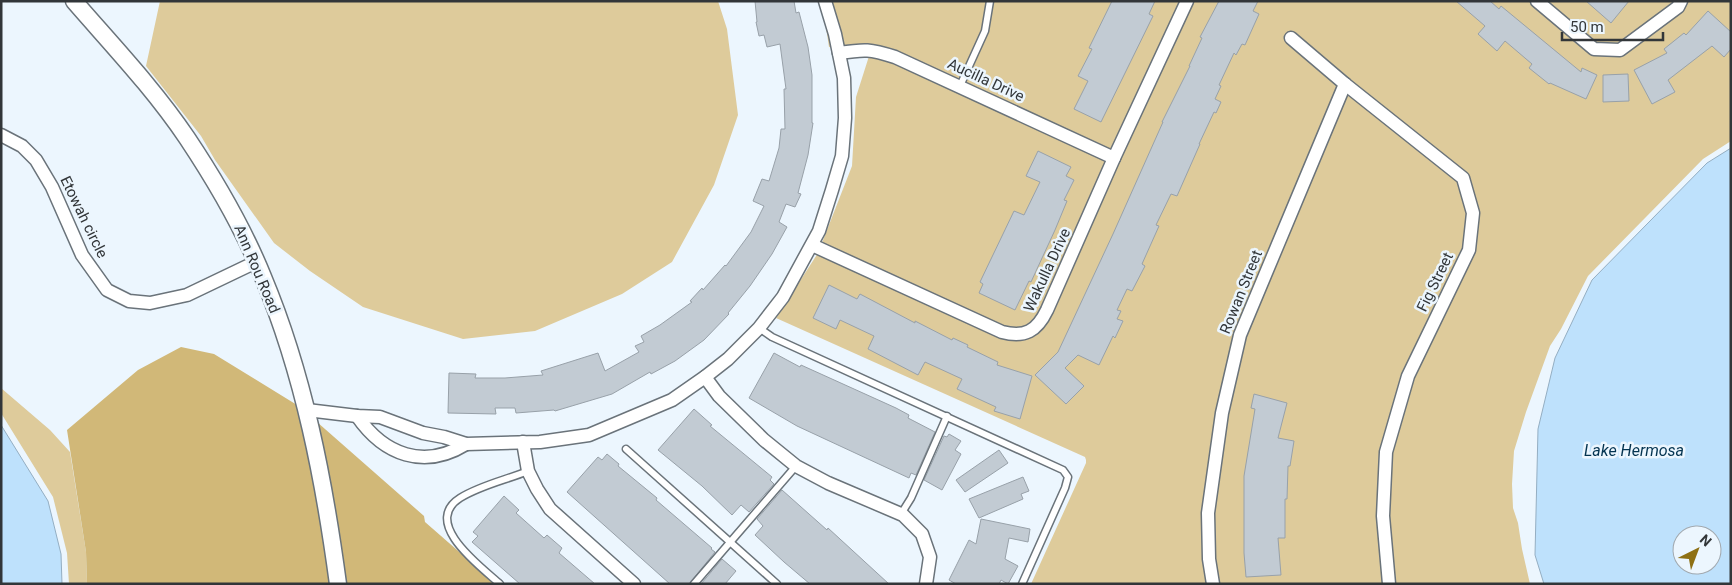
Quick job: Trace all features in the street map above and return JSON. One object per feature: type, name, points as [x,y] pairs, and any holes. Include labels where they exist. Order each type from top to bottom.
[{"type":"street","name":"Ann Rou Road","points":[[74,1],[161,103],[187,139],[231,210],[263,276],[286,339],[307,410],[327,505],[338,584]]},
{"type":"street","points":[[307,410],[380,417],[406,428],[466,444],[540,442],[589,435],[672,400],[728,359],[758,328],[783,298],[822,223],[842,156],[845,118],[844,78],[825,1]]},
{"type":"street","name":"Wakulla Drive","points":[[812,245],[1002,332],[1011,334],[1025,333],[1036,328],[1043,320],[1114,158],[1187,1]]},
{"type":"street","points":[[1537,1],[1594,49],[1620,50],[1678,8],[1681,1]]},
{"type":"street","name":"Fig Street","points":[[1291,38],[1345,84],[1463,178],[1473,213],[1469,250],[1408,376],[1386,452],[1383,516],[1390,584]]},
{"type":"street","name":"Aucilla Drive","points":[[839,53],[871,50],[895,57],[1114,158]]},
{"type":"street","name":"Rowan Street","points":[[1213,584],[1209,559],[1208,513],[1222,412],[1240,335],[1345,84]]},
{"type":"street","name":"Etowah circle","points":[[1,135],[22,146],[36,160],[52,187],[82,256],[107,290],[130,301],[150,303],[166,301],[187,295],[256,262]]},
{"type":"street","points":[[705,377],[719,396],[764,440],[796,466],[828,483],[900,514],[922,534],[930,557],[926,584]]},
{"type":"street","points":[[357,416],[390,449],[411,457],[435,456],[456,450],[466,444]]},
{"type":"street","points":[[424,457],[427,434]]},
{"type":"street","points":[[524,442],[528,471],[536,489],[550,508],[634,584]]},
{"type":"lane","points":[[960,86],[985,31],[990,1]]},
{"type":"lane","points":[[758,328],[772,337],[1063,470],[1068,477],[1022,584]]},
{"type":"lane","points":[[900,514],[911,498],[947,416]]},
{"type":"lane","points":[[626,449],[777,584]]},
{"type":"lane","points":[[694,584],[796,466]]},
{"type":"lane","points":[[500,584],[469,557],[453,538],[447,522],[448,514],[451,506],[465,496],[528,471]]},
{"type":"shaded area","points":[[160,1],[718,1],[727,29],[738,115],[714,185],[672,262],[622,294],[535,331],[463,339],[363,307],[310,271],[274,243],[215,160],[201,136],[146,66]]},
{"type":"shaded area","points":[[822,1],[1731,1],[1731,141],[1703,159],[1588,276],[1561,329],[1550,346],[1514,451],[1513,508],[1518,523],[1530,584],[1031,584],[1086,463],[1085,457],[776,318],[818,253],[852,166],[856,97],[870,53],[829,47]]},
{"type":"shaded area","points":[[181,347],[214,354],[297,405],[320,507],[331,584],[87,584],[86,552],[67,430],[138,370]]},
{"type":"shaded area","points":[[1,388],[50,430],[70,452],[86,552],[87,584],[69,584],[67,553],[53,497],[1,413]]},
{"type":"shaded area","points":[[317,422],[424,516],[425,522],[496,584],[346,584],[334,503]]},
{"type":"water","name":"Lake Hermosa","points":[[1731,148],[1731,584],[1544,584],[1535,555],[1538,429],[1555,358],[1592,280],[1707,163]]},
{"type":"water","points":[[1,425],[48,501],[61,554],[62,584],[1,584]]},
{"type":"building","points":[[755,1],[794,1],[796,13],[799,12],[808,47],[812,75],[813,123],[808,155],[798,193],[801,194],[795,207],[786,204],[779,222],[787,227],[772,254],[750,286],[729,314],[704,340],[675,361],[651,374],[650,372],[612,394],[555,411],[516,413],[515,408],[495,408],[496,414],[448,413],[449,373],[476,374],[475,378],[543,375],[541,371],[598,353],[605,371],[639,352],[635,346],[644,342],[641,336],[692,302],[690,301],[702,288],[703,290],[726,266],[751,232],[764,206],[753,201],[762,179],[769,181],[779,148],[781,129],[785,129],[784,89],[786,89],[780,44],[767,47],[764,35],[759,36]]},
{"type":"building","points":[[1112,1],[1155,1],[1149,14],[1153,16],[1101,122],[1074,109],[1088,81],[1078,76],[1092,49],[1089,48]]},
{"type":"building","points":[[1219,1],[1258,1],[1253,11],[1259,14],[1245,45],[1242,44],[1236,55],[1234,53],[1219,85],[1221,86],[1215,99],[1221,102],[1216,113],[1214,112],[1199,144],[1177,196],[1171,194],[1156,225],[1159,226],[1142,264],[1145,266],[1132,291],[1127,289],[1117,310],[1121,311],[1117,319],[1123,321],[1115,338],[1113,336],[1099,365],[1078,355],[1065,368],[1084,386],[1066,404],[1035,375],[1058,352],[1162,122],[1190,66],[1202,38],[1200,37]]},
{"type":"building","points":[[1456,1],[1490,1],[1499,9],[1501,6],[1581,72],[1582,68],[1597,75],[1586,99],[1549,84],[1529,68],[1532,64],[1505,41],[1497,51],[1478,34],[1485,26]]},
{"type":"building","points":[[1586,1],[1629,1],[1611,23]]},
{"type":"building","points":[[1708,11],[1731,32],[1731,49],[1724,57],[1712,46],[1668,80],[1675,92],[1652,104],[1634,70],[1667,53],[1664,49],[1684,33],[1686,35]]},
{"type":"building","points":[[1628,74],[1629,101],[1603,102],[1603,75]]},
{"type":"building","points":[[1038,151],[1071,167],[1066,176],[1074,180],[1064,200],[1067,201],[1055,230],[1031,282],[1029,281],[1015,310],[979,293],[983,284],[980,282],[1014,211],[1024,215],[1040,182],[1026,176]]},
{"type":"building","points":[[829,285],[857,299],[860,294],[915,323],[915,321],[952,340],[953,338],[968,345],[967,347],[998,362],[997,365],[1032,376],[1020,419],[994,411],[996,407],[957,389],[962,379],[925,362],[918,375],[868,349],[874,336],[840,320],[836,329],[813,318]]},
{"type":"building","points":[[774,353],[800,367],[801,365],[896,408],[909,415],[908,418],[935,432],[916,475],[911,473],[909,478],[797,426],[749,398]]},
{"type":"building","points":[[1254,394],[1287,403],[1278,438],[1294,441],[1290,466],[1288,466],[1287,499],[1285,499],[1285,538],[1278,538],[1281,575],[1246,577],[1244,553],[1244,476],[1255,409],[1251,408]]},
{"type":"building","points":[[694,409],[712,425],[710,426],[772,477],[770,480],[774,484],[749,512],[741,505],[732,515],[702,486],[658,450]]},
{"type":"building","points":[[949,434],[961,441],[955,450],[961,454],[942,490],[924,480],[944,436],[947,437]]},
{"type":"building","points":[[999,450],[1008,463],[965,492],[956,480]]},
{"type":"building","points":[[607,454],[715,552],[689,584],[670,584],[567,492],[598,457],[602,460]]},
{"type":"building","points":[[1023,477],[1029,491],[1021,494],[1023,499],[979,518],[969,499]]},
{"type":"building","points":[[782,490],[827,530],[828,528],[889,584],[810,584],[784,562],[755,535],[763,526],[757,519]]},
{"type":"building","points":[[504,496],[519,510],[516,513],[544,538],[547,535],[562,548],[559,553],[595,584],[520,584],[472,542],[478,536],[473,532]]},
{"type":"building","points":[[981,519],[1030,529],[1028,542],[1009,538],[1005,559],[1018,566],[1008,584],[1001,580],[999,584],[956,584],[949,580],[969,540],[976,544]]},
{"type":"building","points":[[722,559],[736,571],[725,584],[701,584]]}]
